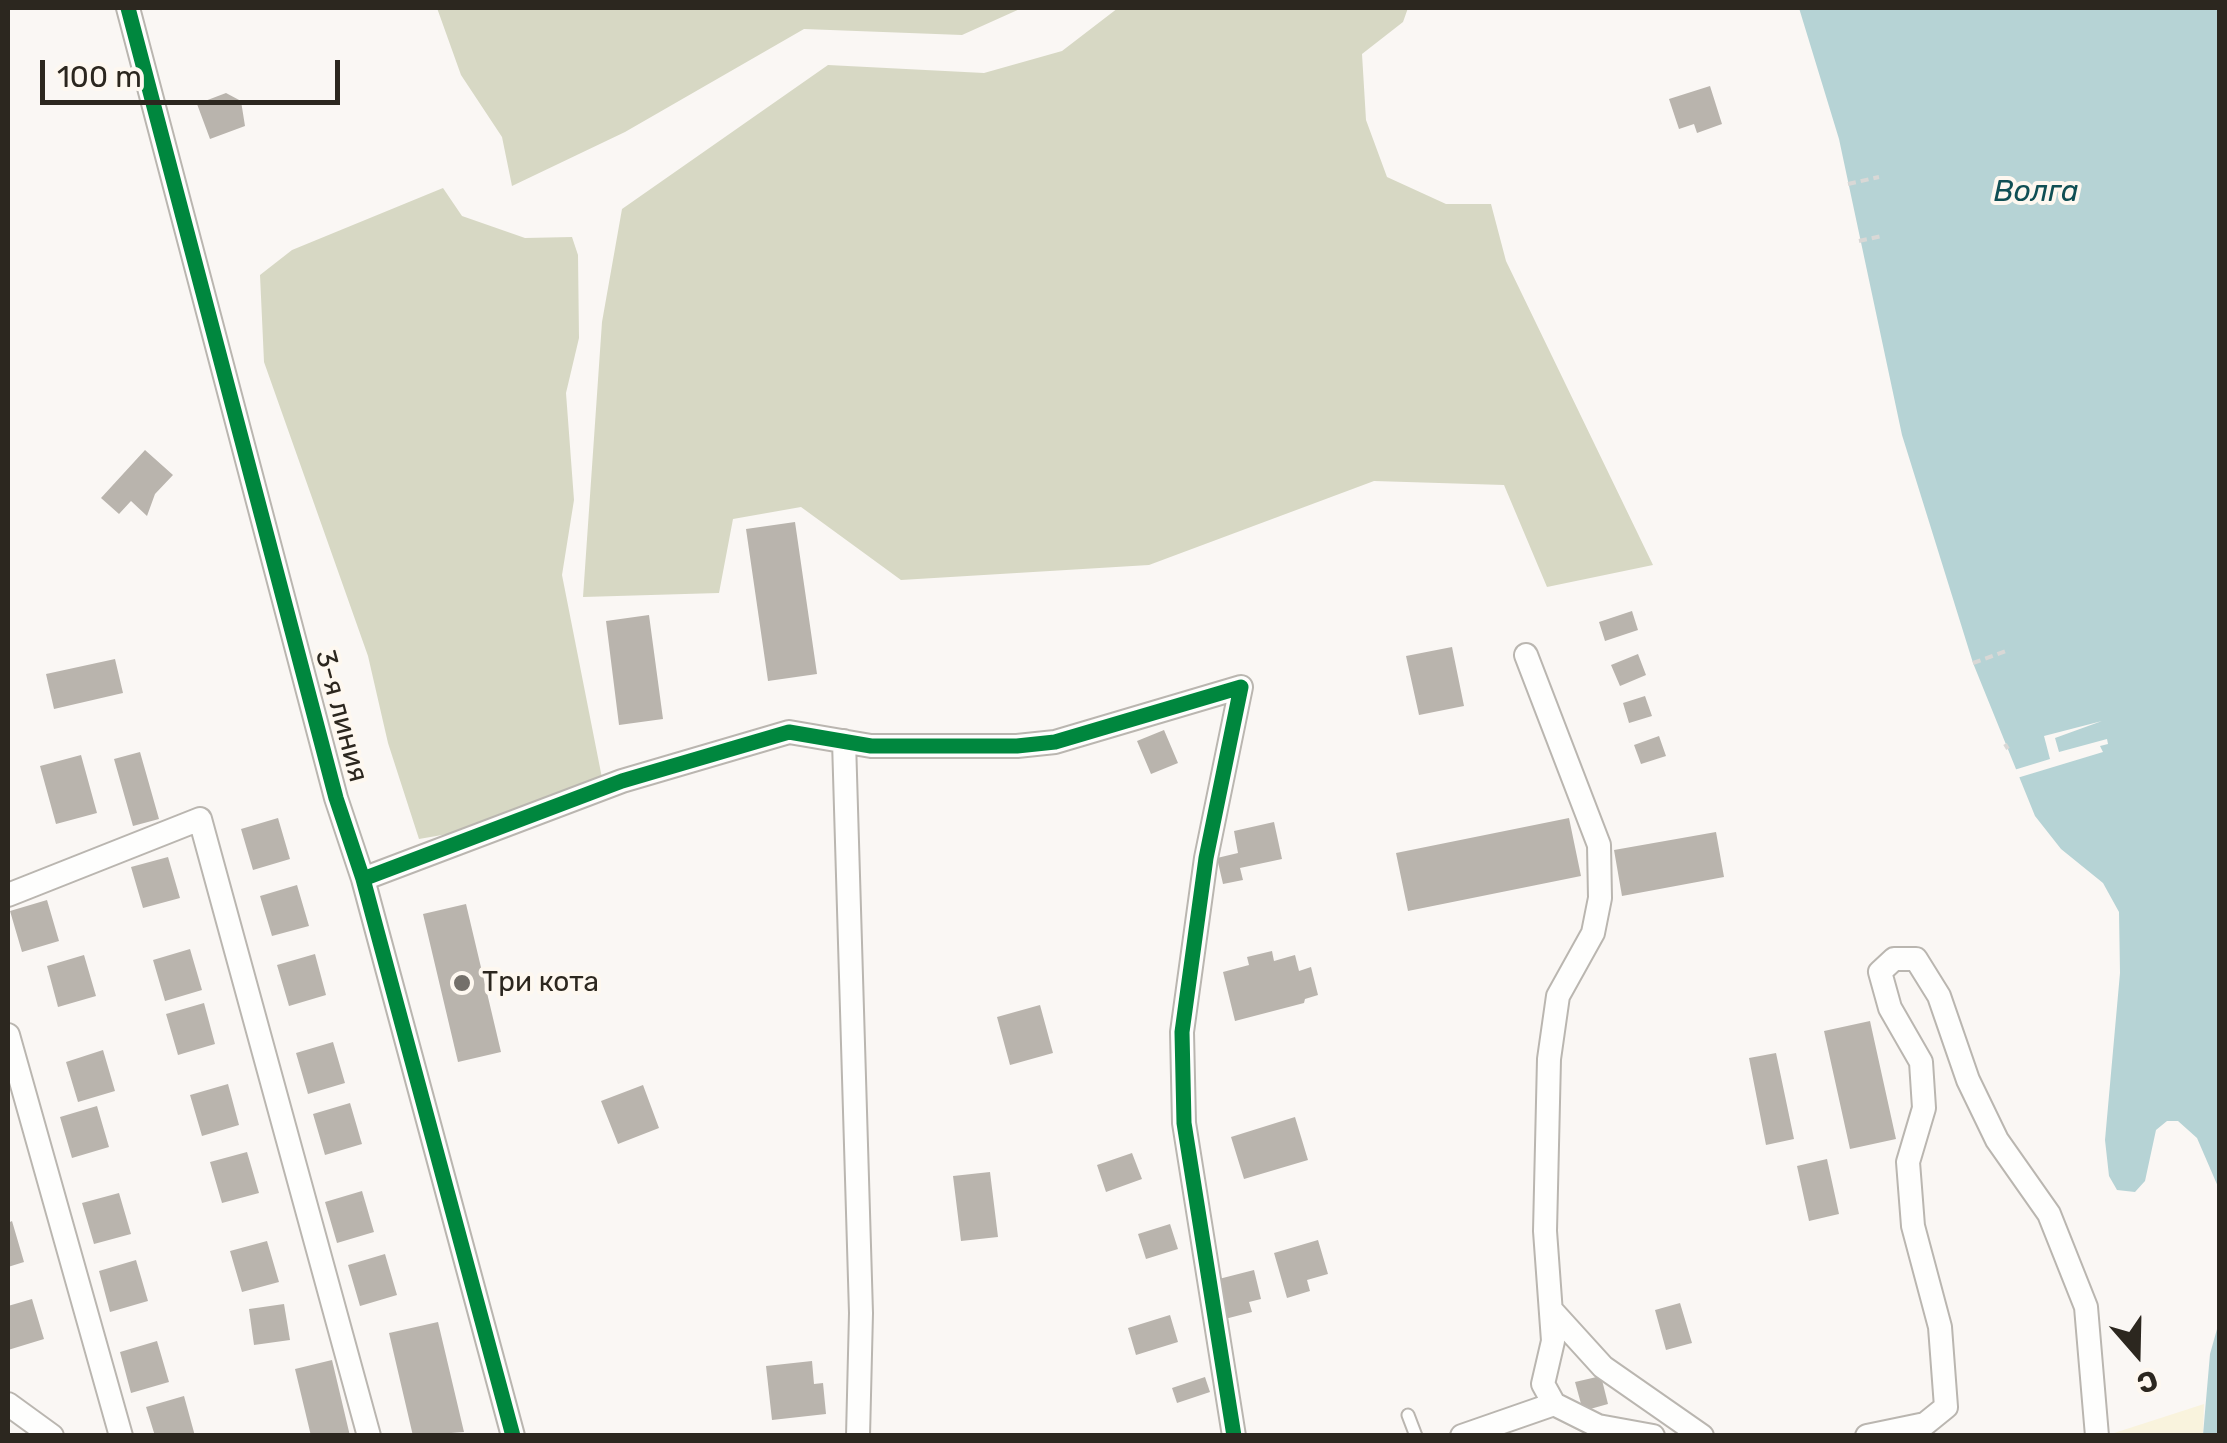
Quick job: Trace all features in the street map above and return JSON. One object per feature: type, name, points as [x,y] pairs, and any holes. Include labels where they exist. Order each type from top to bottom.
[{"type":"street","name":"3-я линия","points":[[128,8],[331,779],[363,879],[513,1436]]},
{"type":"street","points":[[1526,654],[1599,845],[1600,898],[1593,933],[1558,996],[1548,1060],[1545,1230],[1553,1312],[1543,1384],[1554,1404],[1602,1431],[1653,1436]]},
{"type":"street","points":[[363,879],[622,782],[789,732],[871,746],[1018,746],[1055,742],[1240,687],[1206,858],[1182,1032],[1184,1124],[1234,1436]]},
{"type":"street","points":[[844,742],[861,1313],[858,1436]]},
{"type":"street","points":[[8,895],[200,819],[369,1436]]},
{"type":"street","points":[[1868,1436],[1925,1424],[1946,1407],[1940,1327],[1914,1226],[1908,1162],[1924,1108],[1920,1062],[1890,1008],[1880,972],[1894,959],[1916,959],[1939,996],[1968,1080],[1996,1140],[2049,1214],[2086,1307],[2097,1436]]},
{"type":"street","points":[[8,1035],[120,1436]]},
{"type":"street","points":[[1553,1312],[1603,1366],[1702,1436]]},
{"type":"street","points":[[8,1404],[52,1436]]},
{"type":"street","points":[[1462,1436],[1554,1404]]},
{"type":"lane","points":[[1408,1415],[1416,1436]]},
{"type":"path","points":[[1848,184],[1879,177]]},
{"type":"path","points":[[1860,241],[1882,236]]},
{"type":"path","points":[[1973,664],[2009,650]]},
{"type":"green space","points":[[437,8],[1022,8],[962,35],[804,29],[625,132],[512,186],[502,137],[461,75]]},
{"type":"green space","points":[[1118,8],[1408,8],[1403,22],[1362,54],[1366,120],[1387,177],[1446,204],[1491,204],[1506,261],[1653,565],[1547,587],[1504,485],[1374,481],[1149,565],[901,580],[801,507],[733,519],[719,593],[583,597],[602,322],[622,209],[828,65],[984,73],[1062,51]]},
{"type":"green space","points":[[443,188],[462,216],[525,238],[572,237],[578,255],[579,338],[566,393],[574,500],[562,575],[602,778],[465,831],[419,839],[388,743],[368,656],[264,362],[260,275],[292,250]]},
{"type":"sand","points":[[2204,1404],[2203,1435],[2108,1435]]},
{"type":"water","name":"Волга","points":[[1799,8],[2219,8],[2219,1189],[2197,1138],[2178,1121],[2167,1121],[2156,1130],[2145,1181],[2135,1192],[2117,1190],[2109,1176],[2105,1140],[2120,973],[2119,912],[2103,883],[2061,849],[2035,816],[1973,663],[1902,435],[1839,139]]},
{"type":"water","points":[[2219,1322],[2219,1435],[2203,1435],[2210,1354]]},
{"type":"pier","points":[[2102,721],[2055,738],[2059,752],[2107,739],[2108,744],[2100,746],[2103,752],[2017,778],[2014,770],[2050,759],[2044,736]]},
{"type":"building","points":[[1710,86],[1722,124],[1697,133],[1694,124],[1679,129],[1669,99]]},
{"type":"building","points":[[226,93],[241,101],[245,126],[210,139],[197,104]]},
{"type":"building","points":[[145,450],[173,475],[155,494],[147,516],[131,501],[119,514],[101,498]]},
{"type":"building","points":[[795,522],[817,674],[768,681],[746,529]]},
{"type":"building","points":[[1632,611],[1638,630],[1605,641],[1599,622]]},
{"type":"building","points":[[649,615],[663,719],[619,725],[606,621]]},
{"type":"building","points":[[1452,647],[1464,706],[1419,715],[1406,656]]},
{"type":"building","points":[[1638,654],[1646,675],[1620,686],[1611,665]]},
{"type":"building","points":[[115,659],[123,693],[54,709],[46,674]]},
{"type":"building","points":[[1645,696],[1652,716],[1629,723],[1623,703]]},
{"type":"building","points":[[1164,730],[1178,763],[1151,774],[1137,741]]},
{"type":"building","points":[[1659,736],[1666,756],[1641,764],[1634,745]]},
{"type":"building","points":[[140,752],[159,819],[133,826],[114,759]]},
{"type":"building","points":[[81,755],[97,813],[56,824],[40,766]]},
{"type":"building","points":[[278,818],[290,859],[253,870],[241,829]]},
{"type":"building","points":[[1569,818],[1581,876],[1408,911],[1396,853]]},
{"type":"building","points":[[1274,822],[1282,859],[1240,868],[1243,880],[1223,884],[1217,858],[1238,853],[1234,831]]},
{"type":"building","points":[[1716,832],[1724,877],[1622,896],[1614,850]]},
{"type":"building","points":[[168,857],[180,898],[143,908],[131,867]]},
{"type":"building","points":[[297,885],[309,926],[272,936],[260,896]]},
{"type":"building","points":[[47,900],[59,941],[22,952],[10,911]]},
{"type":"building","name":"Три кота","points":[[466,904],[501,1052],[458,1062],[423,914]]},
{"type":"building","points":[[190,949],[202,990],[165,1001],[153,960]]},
{"type":"building","points":[[1272,951],[1274,961],[1295,955],[1299,971],[1311,967],[1318,995],[1304,1003],[1235,1021],[1223,972],[1249,965],[1247,957]]},
{"type":"building","points":[[315,954],[326,995],[289,1006],[277,965]]},
{"type":"building","points":[[84,955],[96,996],[58,1007],[47,966]]},
{"type":"building","points":[[204,1003],[215,1044],[178,1055],[166,1014]]},
{"type":"building","points":[[1040,1005],[1053,1053],[1010,1065],[997,1017]]},
{"type":"building","points":[[1870,1021],[1896,1139],[1850,1149],[1824,1031]]},
{"type":"building","points":[[333,1042],[345,1083],[308,1094],[296,1053]]},
{"type":"building","points":[[103,1050],[115,1091],[78,1102],[66,1062]]},
{"type":"building","points":[[1776,1053],[1794,1139],[1766,1145],[1749,1058]]},
{"type":"building","points":[[228,1084],[239,1125],[202,1136],[190,1095]]},
{"type":"building","points":[[643,1085],[659,1128],[618,1144],[601,1101]]},
{"type":"building","points":[[350,1103],[362,1144],[325,1155],[313,1114]]},
{"type":"building","points":[[97,1106],[109,1147],[72,1158],[60,1117]]},
{"type":"building","points":[[1295,1117],[1308,1160],[1244,1179],[1231,1137]]},
{"type":"building","points":[[247,1152],[259,1193],[222,1203],[210,1162]]},
{"type":"building","points":[[1132,1153],[1142,1179],[1106,1192],[1097,1165]]},
{"type":"building","points":[[1827,1159],[1839,1214],[1809,1221],[1797,1166]]},
{"type":"building","points":[[990,1172],[998,1237],[961,1241],[953,1176]]},
{"type":"building","points":[[362,1191],[374,1232],[337,1243],[325,1202]]},
{"type":"building","points":[[119,1193],[131,1234],[94,1244],[82,1203]]},
{"type":"building","points":[[12,1221],[24,1262],[8,1267],[8,1223]]},
{"type":"building","points":[[1170,1224],[1178,1249],[1146,1259],[1138,1234]]},
{"type":"building","points":[[1318,1240],[1328,1274],[1307,1280],[1310,1291],[1287,1298],[1274,1253]]},
{"type":"building","points":[[267,1241],[279,1282],[242,1292],[230,1251]]},
{"type":"building","points":[[385,1254],[397,1295],[360,1306],[348,1265]]},
{"type":"building","points":[[136,1260],[148,1301],[110,1312],[99,1271]]},
{"type":"building","points":[[1254,1270],[1261,1299],[1249,1302],[1252,1312],[1221,1320],[1211,1281]]},
{"type":"building","points":[[32,1299],[44,1339],[8,1350],[8,1306]]},
{"type":"building","points":[[1680,1303],[1692,1343],[1666,1350],[1655,1310]]},
{"type":"building","points":[[284,1304],[290,1340],[254,1345],[249,1309]]},
{"type":"building","points":[[1170,1315],[1178,1342],[1136,1355],[1128,1328]]},
{"type":"building","points":[[438,1322],[464,1432],[413,1436],[389,1333]]},
{"type":"building","points":[[157,1341],[169,1382],[131,1393],[120,1352]]},
{"type":"building","points":[[332,1360],[350,1436],[311,1436],[295,1369]]},
{"type":"building","points":[[812,1361],[814,1384],[823,1383],[826,1414],[772,1420],[766,1366]]},
{"type":"building","points":[[1601,1376],[1608,1404],[1583,1411],[1575,1382]]},
{"type":"building","points":[[1205,1377],[1210,1392],[1177,1403],[1172,1388]]},
{"type":"building","points":[[184,1396],[195,1436],[155,1436],[146,1407]]},
{"type":"cycle path","points":[[128,8],[336,798],[363,879],[513,1436]]},
{"type":"cycle path","points":[[363,879],[622,781],[789,732],[871,746],[1017,746],[1055,742],[1241,687],[1206,858],[1182,1032],[1184,1123],[1234,1436]]},
{"type":"place","name":"Три кота","points":[[462,983]]}]
